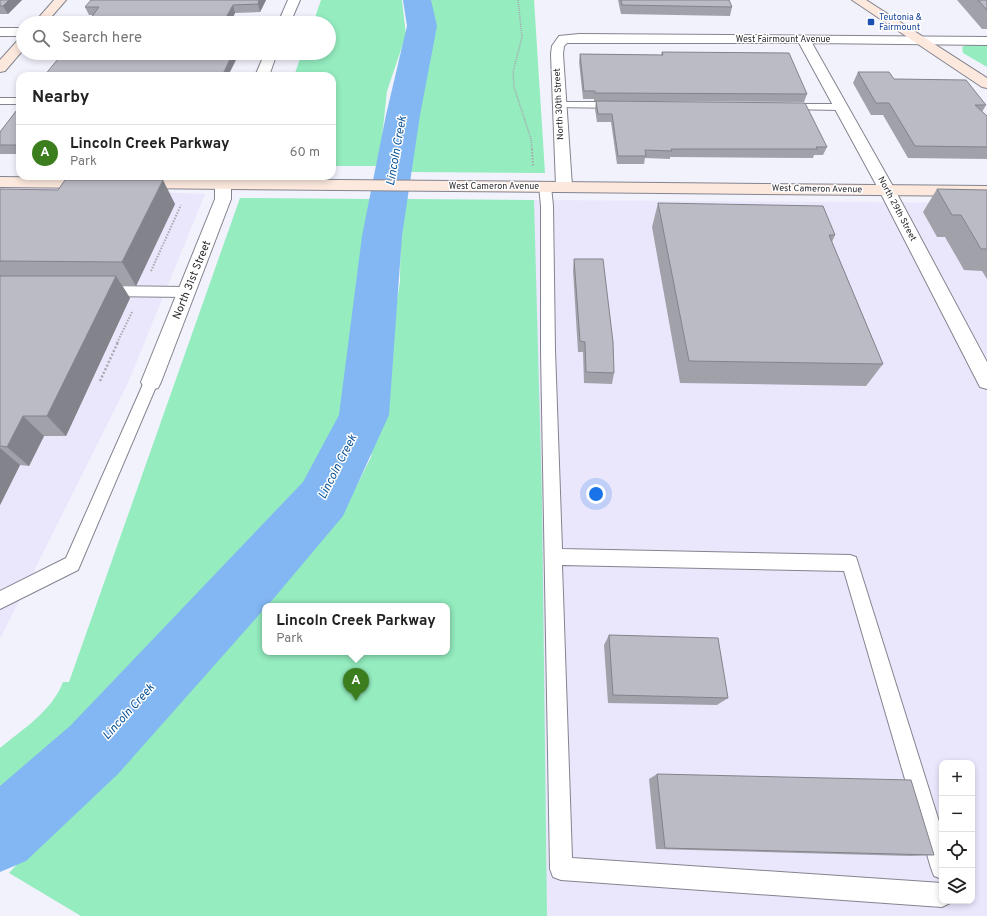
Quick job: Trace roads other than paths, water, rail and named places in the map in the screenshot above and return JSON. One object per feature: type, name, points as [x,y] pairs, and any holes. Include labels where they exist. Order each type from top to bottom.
[{"type":"street","points":[[46,16],[60,0]]},
{"type":"street","points":[[287,16],[294,0]]},
{"type":"street","points":[[858,0],[987,84]]},
{"type":"street","points":[[0,32],[16,32]]},
{"type":"street","name":"West Fairmount Avenue","points":[[579,38],[987,41]]},
{"type":"street","name":"North 30th Street","points":[[564,186],[557,54],[558,46],[563,39],[579,38]]},
{"type":"street","name":"North 29th Street","points":[[803,39],[887,190],[987,381]]},
{"type":"street","points":[[0,68],[16,50]]},
{"type":"street","points":[[264,72],[268,60]]},
{"type":"street","name":"West Cameron Avenue","points":[[0,182],[115,183],[222,180],[326,185],[987,191]]},
{"type":"street","name":"North 31st Street","points":[[151,382],[223,199],[222,180]]},
{"type":"lane","points":[[0,101],[16,101]]},
{"type":"lane","points":[[559,105],[631,106]]},
{"type":"lane","points":[[778,107],[840,107]]},
{"type":"lane","points":[[545,186],[547,206],[548,350],[561,869],[939,895]]},
{"type":"lane","points":[[88,291],[187,292]]},
{"type":"lane","points":[[0,600],[72,564],[151,382]]},
{"type":"lane","points":[[554,557],[850,563],[939,858]]},
{"type":"waterway","name":"Lincoln Creek","points":[[0,835],[94,750],[253,578],[323,499],[364,415],[382,236],[403,115],[422,26],[417,0]]},
{"type":"place","name":"Teutonia & Fairmount","points":[[871,22]]},
{"type":"place","name":"Lincoln Creek Parkway","points":[[356,701]]}]
